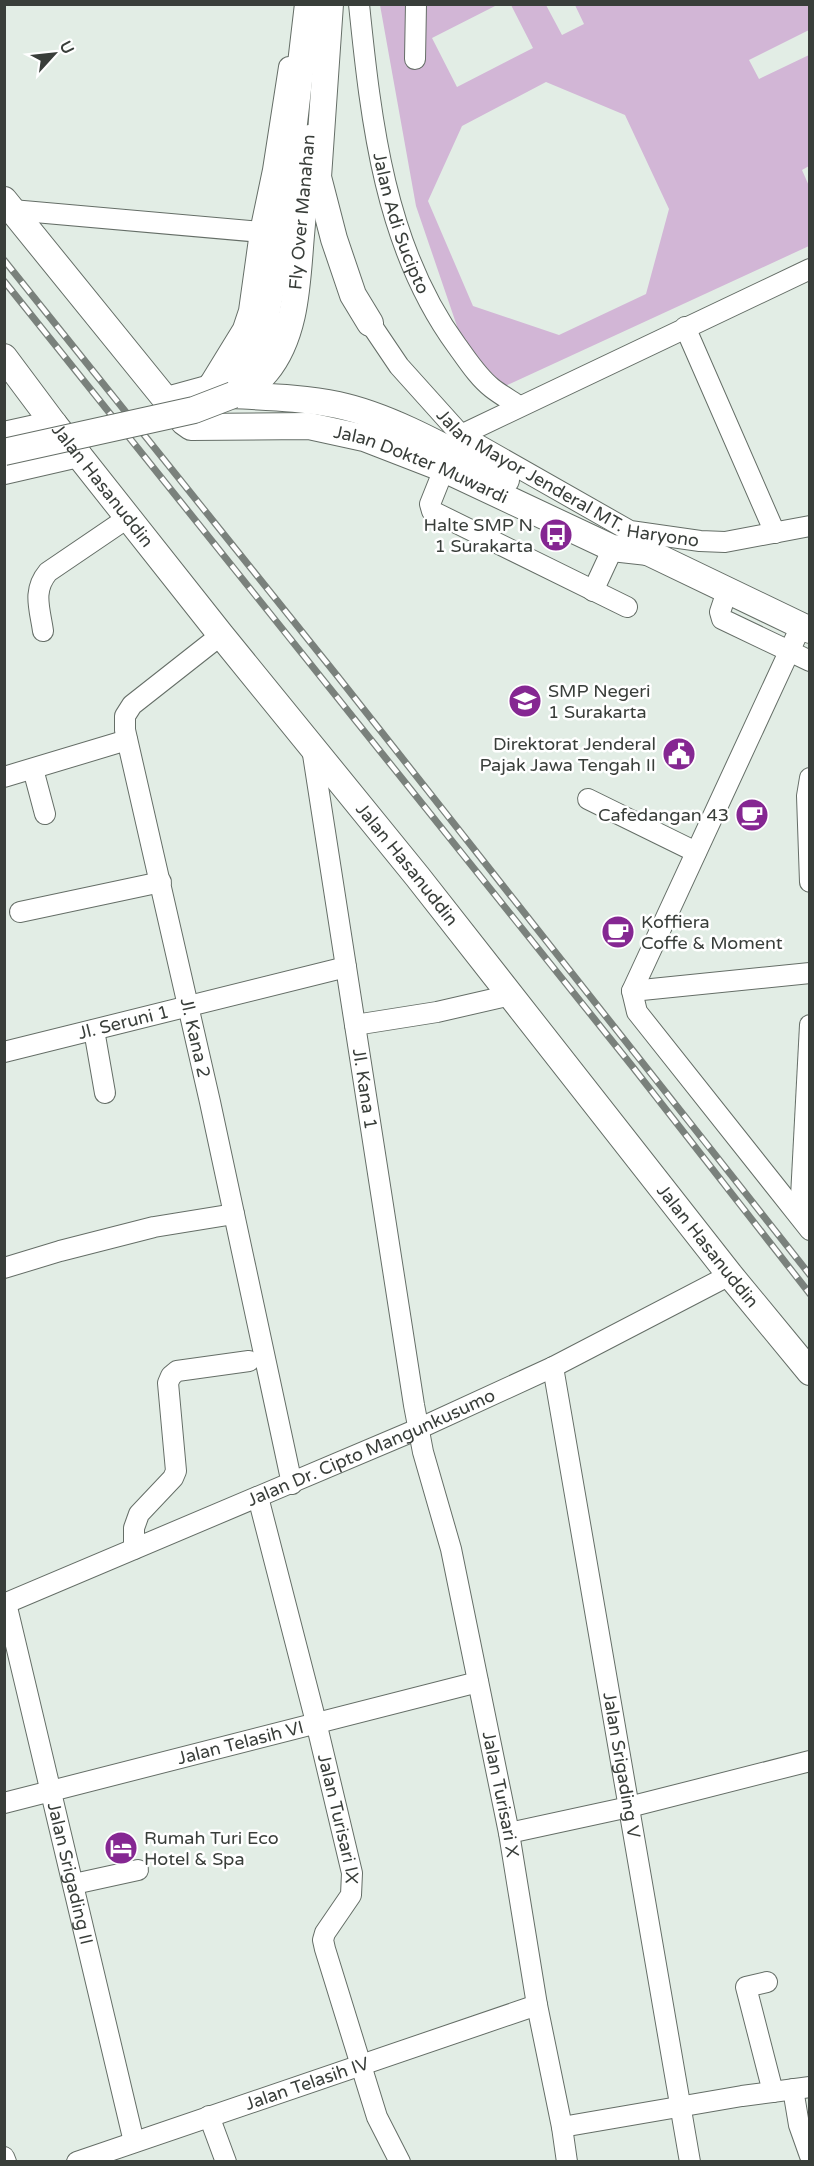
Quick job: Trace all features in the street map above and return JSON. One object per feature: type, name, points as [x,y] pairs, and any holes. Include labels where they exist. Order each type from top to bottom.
[{"type":"main road","points":[[8,205],[167,400],[207,388],[238,368],[256,345],[265,321],[271,233],[308,4]]},
{"type":"main road","name":"Fly Over Manahan","points":[[4,452],[194,410],[251,386],[267,371],[280,351],[293,306],[305,190],[319,4]]},
{"type":"main road","points":[[330,4],[318,177],[334,239],[353,295],[370,323]]},
{"type":"main road","name":"Jalan Hasanuddin","points":[[4,357],[54,424],[221,635],[417,876],[730,1275],[810,1372]]},
{"type":"main road","name":"Fly Over Manahan","points":[[233,395],[315,401],[341,406],[400,426]]},
{"type":"main road","name":"Jalan Dokter Muwardi","points":[[167,400],[184,422],[191,427],[309,426],[364,438],[444,470],[613,548],[648,552]]},
{"type":"main road","points":[[4,435],[54,424]]},
{"type":"main road","name":"Jalan Mayor Jenderal MT. Haryono","points":[[400,426],[648,552],[805,628]]},
{"type":"main road","points":[[4,471],[78,454]]},
{"type":"street","points":[[287,129],[298,4]]},
{"type":"street","name":"Jalan Adi Sucipto","points":[[359,4],[368,94],[394,221],[416,277],[441,324],[476,371],[491,388],[519,406]]},
{"type":"street","points":[[415,59],[416,4]]},
{"type":"street","points":[[8,205],[271,233],[243,329],[207,388]]},
{"type":"street","points":[[461,435],[810,269]]},
{"type":"street","name":"Jalan Mayor Jenderal MT. Haryono","points":[[370,323],[399,366],[461,435],[630,531],[725,542],[810,526]]},
{"type":"street","points":[[685,327],[775,533]]},
{"type":"street","points":[[444,470],[430,504],[432,511],[627,607]]},
{"type":"street","points":[[43,631],[38,593],[39,582],[48,572],[129,517]]},
{"type":"street","points":[[593,591],[613,548]]},
{"type":"street","points":[[727,591],[720,612],[722,619],[810,661]]},
{"type":"street","points":[[805,628],[789,650],[632,991],[637,1012],[806,1219]]},
{"type":"street","name":"Jl. Kana 2","points":[[221,635],[132,705],[125,716],[127,740],[189,1005],[292,1484]]},
{"type":"street","points":[[4,777],[127,740]]},
{"type":"street","name":"Jl. Kana 1","points":[[312,747],[418,1429]]},
{"type":"street","points":[[33,769],[45,814]]},
{"type":"street","points":[[810,778],[807,796],[810,882]]},
{"type":"street","points":[[588,799],[696,852]]},
{"type":"street","points":[[20,912],[161,882]]},
{"type":"street","name":"Jl. Seruni 1","points":[[4,1052],[346,967]]},
{"type":"street","points":[[632,991],[810,974]]},
{"type":"street","points":[[355,1025],[437,1012],[511,995]]},
{"type":"street","points":[[806,1219],[810,1025]]},
{"type":"street","points":[[94,1030],[105,1093]]},
{"type":"street","points":[[4,1268],[146,1229],[234,1214]]},
{"type":"street","name":"Jalan Dr. Cipto Mangunkusumo","points":[[5,1603],[418,1429],[553,1367],[730,1275]]},
{"type":"street","points":[[134,1549],[136,1521],[173,1478],[176,1471],[168,1383],[171,1376],[177,1371],[249,1361]]},
{"type":"street","name":"Jalan Srigading V","points":[[553,1367],[690,2162]]},
{"type":"street","name":"Jalan Turisari X","points":[[418,1429],[451,1549],[509,1833],[537,2005],[567,2162]]},
{"type":"street","name":"Jalan Turisari IX","points":[[258,1497],[352,1873],[351,1895],[325,1933],[323,1940],[377,2117],[400,2162]]},
{"type":"street","name":"Jalan Srigading II","points":[[5,1603],[52,1791],[134,2142]]},
{"type":"street","name":"Jalan Telasih VI","points":[[4,1803],[478,1682]]},
{"type":"street","points":[[509,1833],[629,1807],[810,1761]]},
{"type":"street","points":[[74,1884],[138,1870]]},
{"type":"street","points":[[767,1982],[746,1987],[773,2092]]},
{"type":"street","name":"Jalan Telasih IV","points":[[77,2162],[537,2005]]},
{"type":"street","points":[[562,2127],[802,2088],[799,2125],[810,2156]]},
{"type":"street","points":[[209,2116],[226,2162]]},
{"type":"street","points":[[4,2157],[6,2162]]},
{"type":"shaded area","points":[[380,5],[497,5],[432,38],[457,87],[533,48],[511,5],[546,5],[562,35],[584,24],[575,5],[809,5],[809,30],[749,60],[759,79],[809,55],[809,166],[802,170],[809,186],[809,246],[501,388],[460,335],[416,206]],"holes":[[[546,82],[625,115],[669,209],[646,294],[559,335],[473,306],[428,201],[462,126]]]},
{"type":"railway","points":[[4,260],[339,678],[810,1275]]},
{"type":"railway","points":[[4,281],[632,1066],[810,1294]]},
{"type":"place","name":"Halte SMP N 1 Surakarta","points":[[556,535]]},
{"type":"place","name":"SMP Negeri 1 Surakarta","points":[[525,701]]},
{"type":"place","name":"Direktorat Jenderal Pajak Jawa Tengah II","points":[[679,754]]},
{"type":"place","name":"Cafedangan 43","points":[[752,815]]},
{"type":"place","name":"Koffiera Coffe & Moment","points":[[618,932]]},
{"type":"place","name":"Rumah Turi Eco Hotel & Spa","points":[[121,1848]]}]
